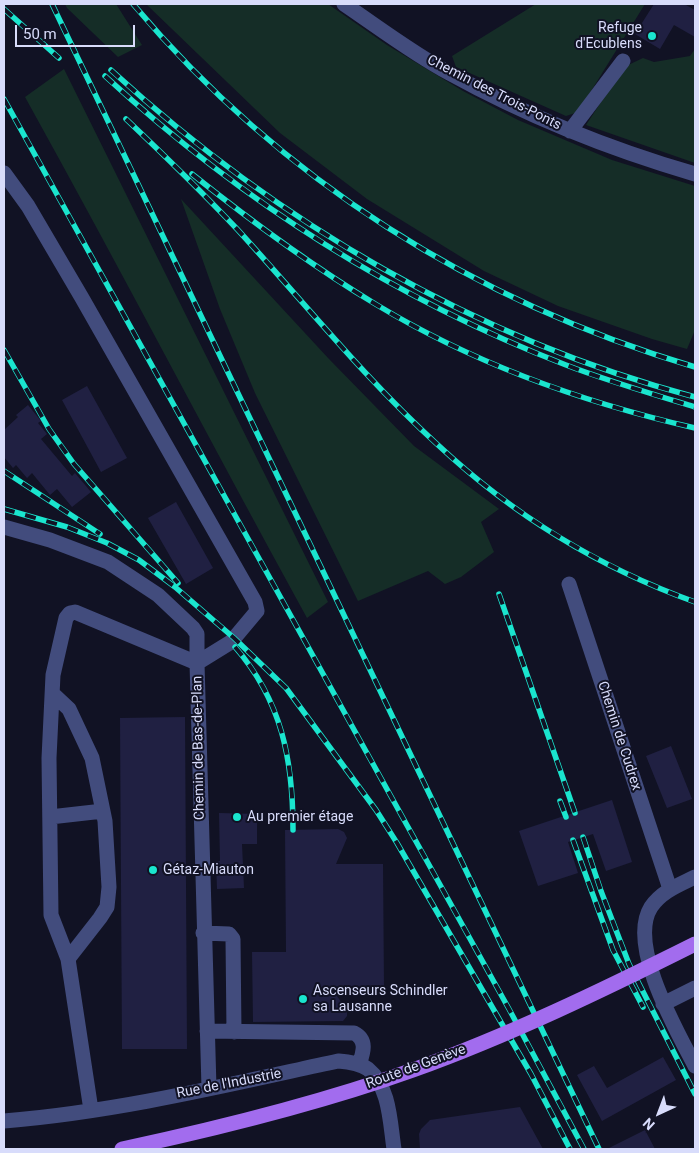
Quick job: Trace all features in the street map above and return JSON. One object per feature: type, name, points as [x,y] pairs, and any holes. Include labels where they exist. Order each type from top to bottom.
[{"type":"main road","name":"Route de Genève","points":[[122,1149],[215,1129],[322,1100],[413,1070],[563,1008],[695,944]]},
{"type":"street","name":"Chemin des Trois-Ponts","points":[[344,4],[448,73],[570,132],[628,154],[695,174]]},
{"type":"street","name":"Chemin des Trois-Ponts","points":[[570,132],[623,62]]},
{"type":"street","points":[[4,173],[28,206],[82,298],[190,485],[255,602],[257,611],[231,642],[197,663],[75,612],[70,613],[66,618],[53,676],[49,758],[51,915],[68,959],[92,1110]]},
{"type":"street","name":"Chemin de Bas-de-Plan","points":[[4,527],[50,540],[108,562],[158,595],[198,634],[203,933],[209,1088]]},
{"type":"street","name":"Chemin de Cudrex","points":[[569,584],[670,889]]},
{"type":"street","points":[[53,694],[70,709],[92,758],[103,811],[109,887],[107,907],[68,959]]},
{"type":"street","points":[[50,817],[103,811]]},
{"type":"street","points":[[695,877],[670,889],[659,898],[650,908],[644,931],[645,947],[663,1004],[695,1066]]},
{"type":"street","points":[[203,933],[229,934],[233,939],[234,1032]]},
{"type":"street","points":[[663,1004],[695,988]]},
{"type":"street","points":[[207,1031],[354,1033],[362,1039],[364,1044],[359,1065],[367,1068],[384,1093],[394,1149]]},
{"type":"street","name":"Rue de l'Industrie","points":[[4,1121],[92,1110],[338,1061],[359,1065]]},
{"type":"green space","points":[[65,4],[116,4],[142,45],[118,57]]},
{"type":"green space","points":[[146,4],[328,4],[387,45],[463,91],[518,120],[612,160],[695,186],[695,330],[687,349],[652,339],[558,306],[484,271],[367,199],[280,133]]},
{"type":"green space","points":[[536,4],[645,4],[578,112],[566,116],[456,67],[452,56]]},
{"type":"green space","points":[[695,49],[695,163],[586,125],[624,67],[643,58],[654,62],[690,56]]},
{"type":"green space","points":[[64,69],[328,602],[307,618],[25,97]]},
{"type":"green space","points":[[181,199],[329,359],[414,446],[499,509],[481,522],[494,552],[461,577],[445,584],[428,571],[358,601],[255,393],[220,309]]},
{"type":"building","name":"Refuge d'Ecublens","points":[[654,4],[684,4],[695,10],[695,37],[674,25],[660,49],[635,34]]},
{"type":"building","points":[[87,386],[127,458],[101,472],[62,400]]},
{"type":"building","points":[[28,405],[41,421],[38,423],[47,434],[41,439],[72,476],[75,473],[91,492],[72,507],[57,489],[50,495],[32,473],[27,478],[16,465],[13,468],[4,457],[4,430],[18,417],[16,415]]},
{"type":"building","points":[[176,502],[213,568],[186,584],[148,518]]},
{"type":"building","name":"Gétaz-Miauton","points":[[185,717],[187,1049],[122,1049],[120,718]]},
{"type":"building","points":[[671,746],[692,799],[667,808],[646,756]]},
{"type":"building","points":[[612,800],[632,862],[606,871],[593,834],[568,842],[578,873],[538,886],[519,831]]},
{"type":"building","points":[[219,813],[257,814],[257,844],[242,844],[244,888],[217,889],[216,861],[220,861]]},
{"type":"building","points":[[338,829],[344,832],[347,838],[336,864],[383,864],[384,988],[331,988],[347,1010],[347,1016],[343,1021],[253,1022],[252,952],[286,952],[285,830]]},
{"type":"building","points":[[663,1057],[676,1080],[602,1121],[577,1075],[594,1066],[607,1088]]},
{"type":"building","points":[[520,1107],[543,1149],[420,1149],[419,1134],[421,1129],[430,1120]]},
{"type":"building","points":[[645,1130],[655,1149],[607,1149]]},
{"type":"railway","points":[[52,4],[599,1149]]},
{"type":"railway","points":[[133,4],[191,67],[252,126],[318,179],[387,227],[460,270],[535,308],[614,340],[695,367]]},
{"type":"railway","points":[[4,9],[59,58]]},
{"type":"railway","points":[[111,70],[175,125],[241,177],[311,225],[383,269],[458,308],[535,343],[614,373],[695,397]]},
{"type":"railway","points":[[105,76],[210,164],[265,205],[381,277],[503,339],[566,365],[695,407]]},
{"type":"railway","points":[[4,99],[509,1009],[584,1149]]},
{"type":"railway","points":[[126,119],[237,229],[385,394],[466,470],[527,516],[591,556],[625,573],[695,602]]},
{"type":"railway","points":[[192,174],[259,226],[329,275],[377,305],[453,346],[572,394],[613,407],[695,428]]},
{"type":"railway","points":[[4,350],[49,429],[74,464],[178,583]]},
{"type":"railway","points":[[4,471],[100,534]]},
{"type":"railway","points":[[4,509],[67,527],[107,543],[139,560],[175,587],[234,638],[286,688],[376,810],[397,843],[531,1074],[570,1149]]},
{"type":"railway","points":[[499,594],[575,813]]},
{"type":"railway","points":[[235,647],[251,667],[264,689],[282,732],[291,779],[293,830]]},
{"type":"railway","points":[[560,801],[566,817]]},
{"type":"railway","points":[[583,837],[629,964],[695,1094]]},
{"type":"railway","points":[[573,840],[613,950],[643,1007]]},
{"type":"place","name":"Refuge d'Ecublens","points":[[652,36]]},
{"type":"place","name":"Au premier étage","points":[[237,817]]},
{"type":"place","name":"Gétaz-Miauton","points":[[153,870]]},
{"type":"place","name":"Ascenseurs Schindler sa Lausanne","points":[[303,999]]}]
